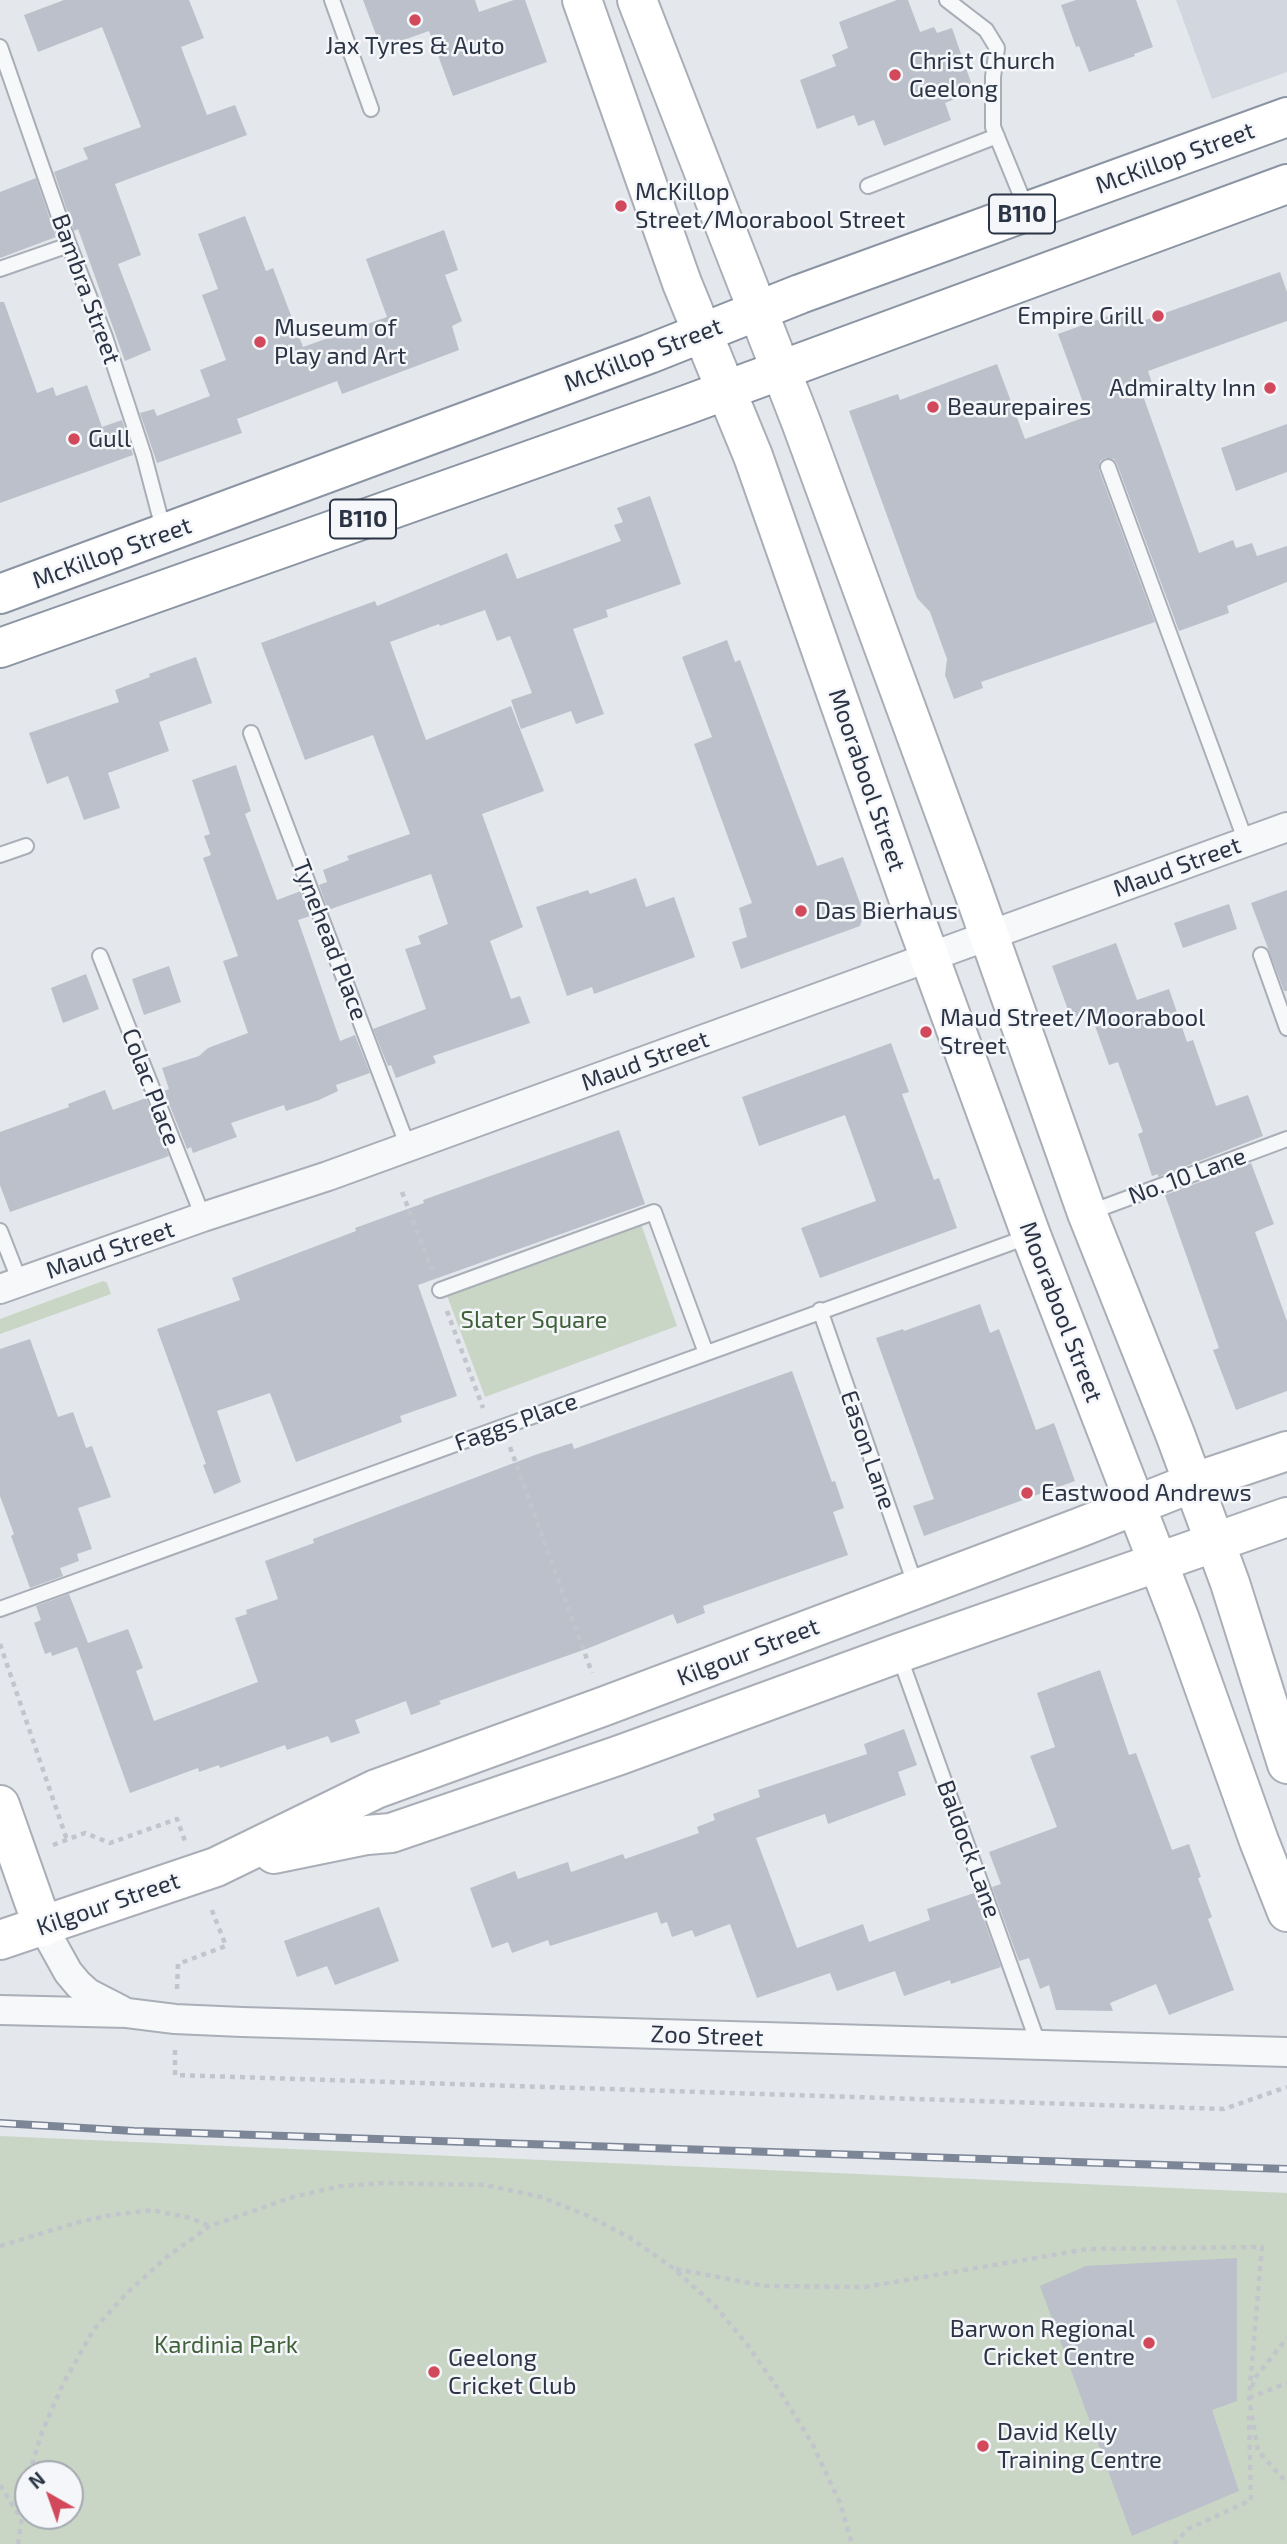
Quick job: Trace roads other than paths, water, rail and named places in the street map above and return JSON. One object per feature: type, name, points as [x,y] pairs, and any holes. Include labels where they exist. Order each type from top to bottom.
[{"type":"main road","name":"Moorabool Street","points":[[582,0],[700,333],[753,456],[929,957],[1031,1235],[1179,1617],[1287,1912]]},
{"type":"main road","points":[[637,0],[780,369],[989,936],[1087,1213],[1175,1434],[1230,1583],[1287,1763]]},
{"type":"main road","name":"McKillop Street","points":[[0,594],[649,354],[756,310],[1287,117]]},
{"type":"main road","name":"B110","points":[[0,648],[725,389],[1287,184]]},
{"type":"main road","name":"Kilgour Street","points":[[0,1940],[216,1867],[376,1789],[602,1707],[1192,1483],[1287,1451]]},
{"type":"main road","name":"Kilgour Street","points":[[216,1867],[367,1835],[391,1833],[617,1756],[899,1653],[1287,1517]]},
{"type":"main road","points":[[899,1653],[900,1595]]},
{"type":"main road","points":[[602,1707],[617,1756]]},
{"type":"main road","points":[[0,1805],[43,1927]]},
{"type":"street","name":"Maud Street","points":[[10,1285],[328,1176],[1287,827]]},
{"type":"street","name":"Zoo Street","points":[[43,1927],[68,1972],[78,1984],[88,1993],[127,2013]]},
{"type":"street","name":"Zoo Street","points":[[0,2010],[127,2013],[176,2019],[1287,2052]]},
{"type":"lane","points":[[332,0],[371,109]]},
{"type":"lane","points":[[947,0],[986,30],[997,48],[993,77],[993,127],[1027,212]]},
{"type":"lane","name":"Bambra Street","points":[[0,47],[69,244],[106,337],[144,456],[164,534]]},
{"type":"lane","points":[[868,186],[997,136]]},
{"type":"lane","points":[[0,269],[69,244]]},
{"type":"lane","points":[[1108,467],[1246,842]]},
{"type":"lane","name":"Tynehead Place","points":[[251,733],[408,1147]]},
{"type":"lane","points":[[0,855],[26,846]]},
{"type":"lane","points":[[1261,955],[1287,1028]]},
{"type":"lane","name":"Colac Place","points":[[100,956],[203,1217]]},
{"type":"lane","name":"No. 10 Lane","points":[[1087,1213],[1287,1139]]},
{"type":"lane","points":[[440,1290],[654,1212],[706,1353]]},
{"type":"lane","points":[[0,1231],[10,1285]]},
{"type":"lane","name":"Faggs Place","points":[[0,1609],[1031,1235]]},
{"type":"lane","name":"Eason Lane","points":[[820,1310],[900,1595]]},
{"type":"lane","name":"Baldock Lane","points":[[899,1653],[1039,2046]]},
{"type":"railway","points":[[0,2123],[134,2131],[1287,2169]]},
{"type":"place","name":"Jax Tyres & Auto","points":[[415,20]]},
{"type":"place","name":"Christ Church Geelong","points":[[895,75]]},
{"type":"place","name":"McKillop Street/Moorabool Street","points":[[621,206]]},
{"type":"place","name":"Empire Grill","points":[[1158,316]]},
{"type":"place","name":"Museum of Play and Art","points":[[260,342]]},
{"type":"place","name":"Admiralty Inn","points":[[1270,388]]},
{"type":"place","name":"Beaurepaires","points":[[933,407]]},
{"type":"place","name":"Gull","points":[[74,439]]},
{"type":"place","name":"Das Bierhaus","points":[[801,911]]},
{"type":"place","name":"Maud Street/Moorabool Street","points":[[926,1032]]},
{"type":"place","name":"Eastwood Andrews","points":[[1027,1493]]},
{"type":"place","name":"Barwon Regional Cricket Centre","points":[[1149,2343]]},
{"type":"place","name":"Geelong Cricket Club","points":[[434,2372]]},
{"type":"place","name":"David Kelly Training Centre","points":[[983,2446]]},
{"type":"park label","name":"Slater Square","points":[[534,1320]]},
{"type":"park label","name":"Kardinia Park","points":[[226,2345]]}]
